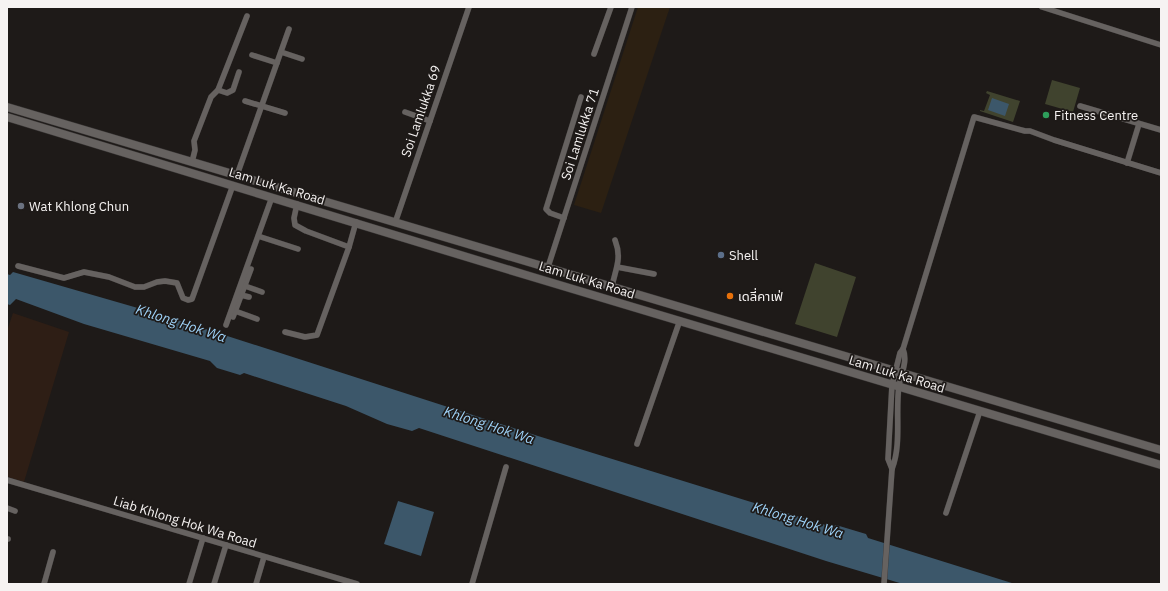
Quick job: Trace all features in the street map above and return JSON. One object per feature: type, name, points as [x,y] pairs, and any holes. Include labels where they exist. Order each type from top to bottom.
[{"type":"main road","name":"Lam Luk Ka Road","points":[[7,106],[395,223],[548,267],[1161,450]]},
{"type":"main road","name":"Lam Luk Ka Road","points":[[7,117],[1161,465]]},
{"type":"main road","points":[[328,214],[332,204]]},
{"type":"street","name":"Soi Lamlukka 69","points":[[395,223],[468,7]]},
{"type":"street","points":[[594,54],[611,7]]},
{"type":"street","name":"Soi Lamlukka 71","points":[[548,267],[632,7]]},
{"type":"street","points":[[1042,7],[1161,45]]},
{"type":"street","points":[[192,162],[195,150],[194,141],[211,97],[218,90],[247,16]]},
{"type":"street","points":[[237,175],[289,29]]},
{"type":"street","points":[[281,52],[302,59]]},
{"type":"street","points":[[252,55],[277,63]]},
{"type":"street","points":[[218,90],[227,93],[233,90],[239,72]]},
{"type":"street","points":[[564,218],[550,213],[546,209],[581,97]]},
{"type":"street","points":[[245,101],[285,113]]},
{"type":"street","points":[[1080,106],[1161,130]]},
{"type":"street","points":[[405,112],[430,121]]},
{"type":"street","points":[[892,470],[888,459],[890,419],[899,372],[900,353],[903,350],[974,117],[1025,131],[1030,131],[1054,140],[1161,173]]},
{"type":"street","points":[[1127,163],[1139,124]]},
{"type":"street","points":[[18,266],[64,278],[84,272],[109,277],[135,287],[144,287],[157,282],[165,281],[177,283],[183,298],[188,300],[192,299],[233,185]]},
{"type":"street","points":[[233,317],[245,286],[273,197]]},
{"type":"street","points":[[226,325],[273,197]]},
{"type":"street","points":[[297,204],[294,218],[295,225],[306,231],[349,247]]},
{"type":"street","points":[[285,332],[305,336],[317,335],[349,247],[356,222]]},
{"type":"street","points":[[261,237],[298,249]]},
{"type":"street","points":[[612,286],[617,267],[619,250],[615,240]]},
{"type":"street","points":[[617,267],[654,274]]},
{"type":"street","points":[[245,286],[262,292]]},
{"type":"street","points":[[241,295],[249,297]]},
{"type":"street","points":[[235,311],[257,319]]},
{"type":"street","points":[[637,444],[680,320]]},
{"type":"street","points":[[884,584],[892,470],[897,444],[898,418],[896,386]]},
{"type":"street","points":[[946,513],[980,411]]},
{"type":"street","points":[[890,419],[898,418]]},
{"type":"street","points":[[889,444],[897,444]]},
{"type":"street","points":[[472,584],[506,467]]},
{"type":"street","name":"Liab Khlong Hok Wa Road","points":[[7,480],[357,584]]},
{"type":"street","points":[[7,508],[15,511]]},
{"type":"street","points":[[189,584],[203,538]]},
{"type":"street","points":[[214,584],[226,545]]},
{"type":"street","points":[[44,584],[53,552]]},
{"type":"street","points":[[256,584],[264,557]]},
{"type":"shaded area","points":[[638,7],[670,7],[601,213],[574,205]]},
{"type":"shaded area","points":[[13,313],[69,332],[24,482],[7,477],[7,331]]},
{"type":"green space","points":[[1052,80],[1080,88],[1073,112],[1045,104]]},
{"type":"green space","points":[[987,91],[1020,101],[1013,122],[980,111],[984,111],[990,95],[986,93]]},
{"type":"green space","points":[[815,263],[856,277],[837,337],[795,324]]},
{"type":"water","points":[[992,98],[1009,104],[1005,116],[988,110]]},
{"type":"water","name":"Khlong Hok Wa","points":[[13,272],[162,315],[538,436],[832,527],[836,525],[866,534],[868,538],[1015,584],[903,584],[826,561],[419,428],[412,431],[387,424],[346,406],[244,373],[240,375],[217,368],[210,361],[84,324],[16,299],[10,305],[7,304],[7,274],[10,275]]},
{"type":"water","points":[[398,501],[434,512],[421,556],[384,544]]},
{"type":"place","name":"Fitness Centre","points":[[1046,115]]},
{"type":"place","name":"Wat Khlong Chun","points":[[21,206]]},
{"type":"place","name":"Shell","points":[[721,255]]},
{"type":"place","name":"เดลี่คาเฟ่","points":[[730,296]]}]
